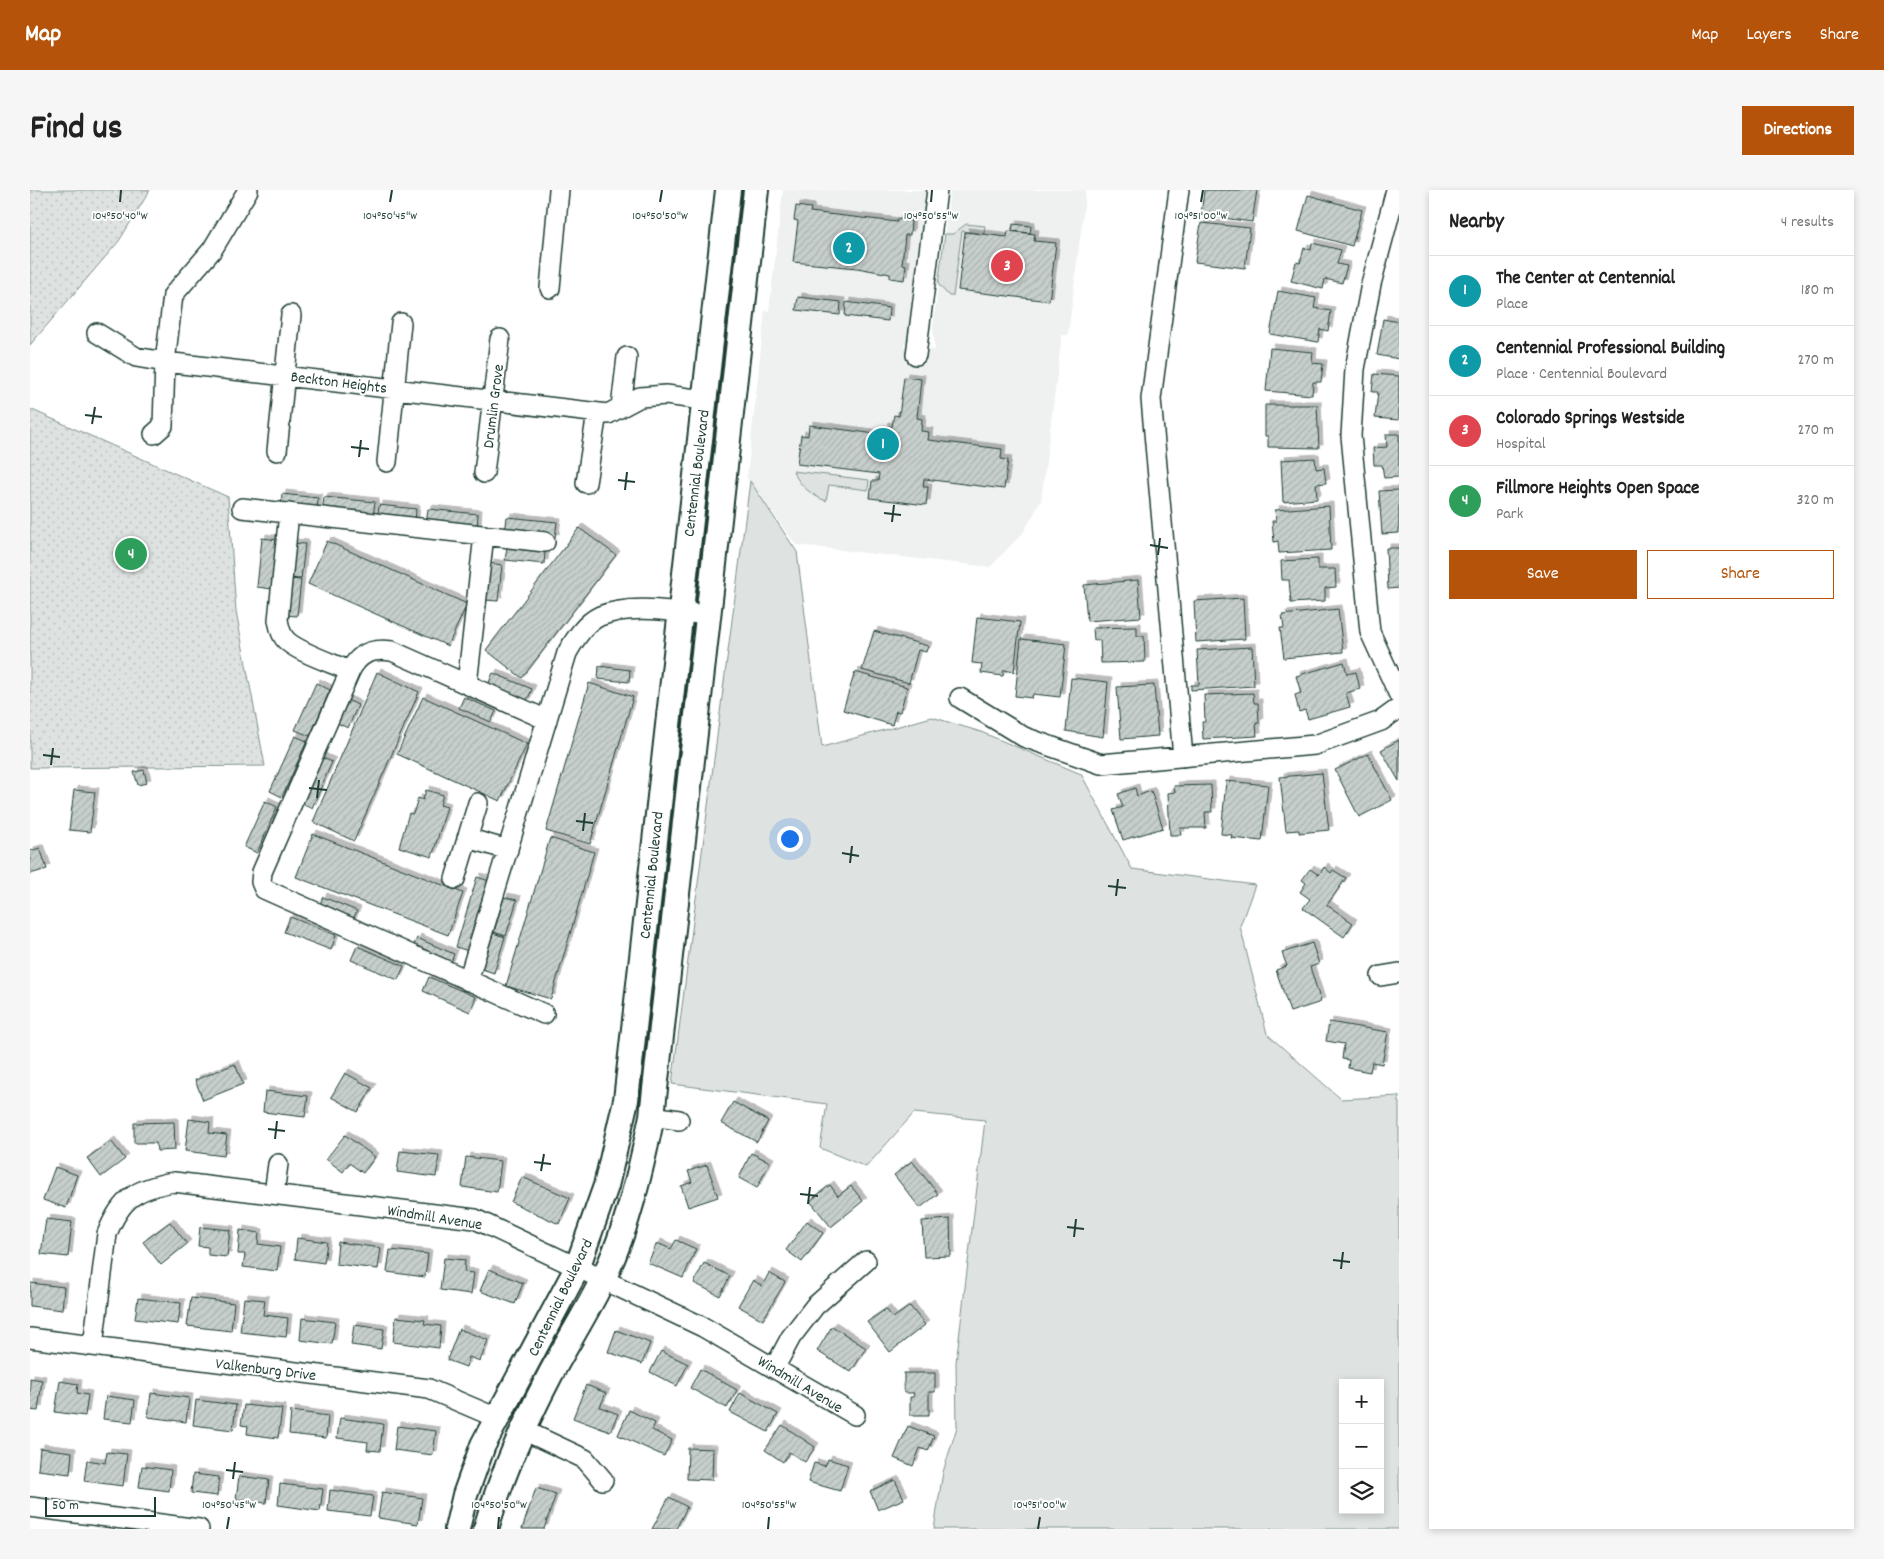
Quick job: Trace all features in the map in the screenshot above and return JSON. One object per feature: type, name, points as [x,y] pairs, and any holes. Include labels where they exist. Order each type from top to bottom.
[{"type":"main road","name":"Centennial Boulevard","points":[[457,1529],[471,1478],[483,1445],[578,1268],[606,1186],[626,1100],[679,613],[728,190]]},
{"type":"main road","name":"Centennial Boulevard","points":[[486,1529],[493,1504],[523,1430],[550,1375],[604,1278],[618,1242],[645,1148],[652,1116],[756,190]]},
{"type":"street","points":[[154,434],[164,426],[165,362],[173,295],[212,250],[248,190]]},
{"type":"street","points":[[550,288],[559,190]]},
{"type":"street","points":[[916,355],[937,190]]},
{"type":"street","points":[[1179,190],[1151,399],[1183,757]]},
{"type":"street","points":[[1396,190],[1371,284],[1355,369],[1351,436],[1370,632],[1399,695]]},
{"type":"street","points":[[277,451],[291,315]]},
{"type":"street","points":[[387,462],[401,323]]},
{"type":"street","name":"Beckton Heights","points":[[97,333],[136,357],[165,362],[285,374],[597,413],[608,414],[640,397],[666,395],[704,400]]},
{"type":"street","name":"Drumlin Grove","points":[[484,473],[500,340]]},
{"type":"street","points":[[621,407],[627,357]]},
{"type":"street","points":[[586,484],[597,413]]},
{"type":"street","points":[[242,508],[545,542]]},
{"type":"street","points":[[289,513],[278,620],[281,633],[288,642],[350,672]]},
{"type":"street","points":[[467,684],[484,535]]},
{"type":"street","points":[[468,981],[567,653],[576,637],[599,616],[616,612],[679,613],[708,616]]},
{"type":"street","points":[[544,1014],[264,890],[261,882],[262,872],[350,672],[356,660],[363,654],[381,650],[392,651],[547,720]]},
{"type":"street","points":[[960,698],[1024,737],[1101,764],[1315,745],[1381,721],[1399,708]]},
{"type":"street","points":[[455,879],[478,803]]},
{"type":"street","points":[[468,838],[508,850]]},
{"type":"street","points":[[652,1116],[679,1120]]},
{"type":"street","points":[[274,1194],[278,1164]]},
{"type":"street","name":"Windmill Avenue","points":[[93,1346],[107,1234],[114,1216],[123,1202],[139,1191],[156,1185],[174,1182],[475,1218],[578,1268],[604,1278],[703,1327],[855,1415]]},
{"type":"street","points":[[775,1367],[791,1336],[814,1306],[866,1261]]},
{"type":"street","name":"Valkenburg Drive","points":[[30,1338],[429,1389],[497,1418]]},
{"type":"street","points":[[523,1430],[585,1459],[603,1480]]},
{"type":"street","points":[[30,1507],[199,1529]]},
{"type":"shaded area","points":[[30,190],[150,190],[119,241],[30,345]]},
{"type":"shaded area","points":[[783,190],[927,190],[910,328],[908,340],[903,346],[935,350],[933,327],[950,190],[1086,190],[1068,335],[1062,335],[1041,501],[1023,533],[990,567],[796,545],[747,478],[765,310],[769,311]]},
{"type":"shaded area","points":[[966,224],[985,226],[984,234],[962,231],[953,296],[949,296],[938,284],[945,234],[953,234]]},
{"type":"shaded area","points":[[30,409],[228,497],[236,611],[265,766],[30,768]]},
{"type":"shaded area","points":[[793,471],[869,480],[868,490],[829,485],[826,501],[806,489]]},
{"type":"shaded area","points":[[750,481],[797,552],[822,747],[932,717],[981,732],[1081,774],[1132,869],[1255,885],[1240,926],[1267,1034],[1341,1099],[1399,1096],[1399,1529],[934,1529],[943,1472],[957,1427],[956,1363],[985,1120],[914,1113],[866,1167],[820,1148],[827,1104],[672,1084]]},
{"type":"building","points":[[1204,190],[1257,190],[1252,222],[1201,215]]},
{"type":"building","points":[[1308,195],[1362,210],[1352,246],[1298,231]]},
{"type":"building","points":[[796,206],[811,208],[810,212],[897,222],[897,219],[911,221],[910,235],[905,235],[902,264],[906,265],[904,280],[890,278],[890,274],[857,268],[793,262],[798,221],[794,220]]},
{"type":"building","points":[[1201,223],[1250,228],[1245,268],[1195,262]]},
{"type":"building","points":[[1013,224],[1031,226],[1030,233],[1012,231]]},
{"type":"building","points":[[1008,231],[1035,234],[1034,241],[1056,243],[1049,301],[958,290],[965,232],[1007,237]]},
{"type":"building","points":[[1312,243],[1341,250],[1337,264],[1347,266],[1342,283],[1325,279],[1323,289],[1291,281],[1296,262],[1300,263],[1304,248],[1311,250]]},
{"type":"building","points":[[1278,291],[1316,298],[1314,308],[1331,311],[1328,331],[1320,329],[1318,342],[1270,334]]},
{"type":"building","points":[[798,297],[841,302],[840,315],[796,310]]},
{"type":"building","points":[[846,302],[889,308],[888,321],[845,316]]},
{"type":"building","points":[[1383,319],[1399,322],[1399,359],[1377,355]]},
{"type":"building","points":[[1270,348],[1313,352],[1312,363],[1323,364],[1321,382],[1313,382],[1312,395],[1266,391]]},
{"type":"building","points":[[1374,374],[1399,376],[1399,420],[1375,418],[1378,392],[1372,392]]},
{"type":"building","points":[[904,377],[921,379],[917,418],[922,419],[921,431],[929,432],[928,440],[1002,449],[1001,459],[1008,460],[1004,489],[924,479],[923,487],[928,487],[926,505],[870,498],[872,481],[878,481],[879,474],[797,464],[801,435],[808,436],[809,425],[883,435],[884,426],[892,427],[894,415],[899,416]]},
{"type":"building","points":[[1265,405],[1317,405],[1319,448],[1268,447],[1268,436],[1265,436]]},
{"type":"building","points":[[1386,434],[1399,434],[1399,477],[1384,478],[1382,465],[1374,465],[1373,448],[1387,447]]},
{"type":"building","points":[[1315,458],[1316,469],[1324,468],[1326,483],[1316,484],[1317,499],[1283,502],[1281,460]]},
{"type":"building","points":[[1399,490],[1399,533],[1382,534],[1379,491]]},
{"type":"building","points":[[282,494],[318,498],[317,510],[281,506]]},
{"type":"building","points":[[324,497],[375,502],[373,517],[322,512]]},
{"type":"building","points":[[379,505],[416,509],[415,522],[378,517]]},
{"type":"building","points":[[1329,506],[1331,550],[1279,553],[1278,541],[1274,542],[1272,521],[1276,521],[1275,510]]},
{"type":"building","points":[[428,509],[478,514],[477,529],[426,524]]},
{"type":"building","points":[[507,517],[557,522],[555,538],[505,533]]},
{"type":"building","points":[[579,528],[616,555],[522,678],[486,650]]},
{"type":"building","points":[[262,538],[278,540],[272,589],[257,587]]},
{"type":"building","points":[[327,541],[467,604],[448,646],[308,584]]},
{"type":"building","points":[[292,543],[305,544],[301,579],[288,578]]},
{"type":"building","points":[[507,548],[545,552],[544,564],[505,560]]},
{"type":"building","points":[[1386,548],[1399,548],[1399,588],[1388,589]]},
{"type":"building","points":[[1318,559],[1318,569],[1335,569],[1336,587],[1325,588],[1325,601],[1291,603],[1289,580],[1282,580],[1281,561]]},
{"type":"building","points":[[490,563],[502,565],[498,601],[485,600]]},
{"type":"building","points":[[288,579],[301,580],[297,616],[284,615]]},
{"type":"building","points":[[1138,580],[1141,617],[1087,621],[1084,585]]},
{"type":"building","points":[[1243,598],[1245,639],[1196,642],[1194,601]]},
{"type":"building","points":[[1338,609],[1343,652],[1284,658],[1280,628],[1284,628],[1282,615]]},
{"type":"building","points":[[977,617],[1020,622],[1014,672],[1004,670],[1003,676],[981,673],[982,664],[972,663]]},
{"type":"building","points":[[1137,627],[1137,636],[1144,636],[1145,662],[1101,663],[1100,640],[1094,640],[1093,628]]},
{"type":"building","points":[[874,631],[928,646],[926,652],[918,650],[909,683],[862,670]]},
{"type":"building","points":[[1021,639],[1066,644],[1060,697],[1033,694],[1032,698],[1015,696]]},
{"type":"building","points":[[1252,647],[1254,686],[1191,690],[1191,685],[1199,685],[1197,650]]},
{"type":"building","points":[[1344,662],[1347,674],[1356,672],[1360,689],[1346,693],[1350,707],[1308,719],[1305,710],[1299,712],[1295,695],[1301,693],[1296,676]]},
{"type":"building","points":[[599,666],[630,670],[629,682],[598,679]]},
{"type":"building","points":[[377,672],[419,692],[354,841],[313,822]]},
{"type":"building","points":[[855,672],[907,687],[900,712],[896,711],[892,725],[843,710]]},
{"type":"building","points":[[493,673],[532,689],[526,703],[487,687]]},
{"type":"building","points":[[1071,678],[1108,682],[1103,737],[1066,731]]},
{"type":"building","points":[[316,683],[330,690],[310,736],[295,730]]},
{"type":"building","points":[[589,683],[633,697],[590,844],[546,831]]},
{"type":"building","points":[[1154,685],[1158,736],[1121,739],[1117,687]]},
{"type":"building","points":[[1253,693],[1254,703],[1258,703],[1259,723],[1256,723],[1257,736],[1203,739],[1202,722],[1205,722],[1204,695]]},
{"type":"building","points":[[423,697],[527,744],[500,801],[397,754]]},
{"type":"building","points":[[464,697],[496,711],[491,722],[459,708]]},
{"type":"building","points":[[347,700],[358,705],[348,728],[337,723]]},
{"type":"building","points":[[295,736],[307,741],[282,797],[270,791]]},
{"type":"building","points":[[1399,740],[1399,781],[1381,750]]},
{"type":"building","points":[[1368,754],[1392,800],[1359,817],[1335,770]]},
{"type":"building","points":[[321,757],[332,762],[312,808],[301,803]]},
{"type":"building","points":[[144,770],[147,783],[138,785],[134,772]]},
{"type":"building","points":[[1322,773],[1329,830],[1299,833],[1299,830],[1286,831],[1280,777]]},
{"type":"building","points":[[1226,781],[1268,785],[1262,841],[1231,838],[1232,835],[1221,834]]},
{"type":"building","points":[[1211,785],[1212,812],[1205,812],[1206,828],[1180,828],[1181,835],[1170,835],[1168,793],[1175,792],[1174,786]]},
{"type":"building","points":[[1135,788],[1137,796],[1151,791],[1163,828],[1123,840],[1113,810],[1123,807],[1118,794]]},
{"type":"building","points":[[74,790],[95,792],[90,832],[69,830]]},
{"type":"building","points":[[426,790],[443,795],[440,805],[447,807],[432,857],[399,847],[409,813],[413,814],[418,798],[423,800]]},
{"type":"building","points":[[265,801],[277,807],[257,853],[244,847]]},
{"type":"building","points":[[313,834],[463,893],[448,935],[296,877]]},
{"type":"building","points":[[550,838],[594,852],[551,999],[506,986]]},
{"type":"building","points":[[40,848],[47,869],[30,874],[30,851]]},
{"type":"building","points":[[1324,867],[1331,873],[1333,870],[1346,878],[1327,905],[1353,923],[1344,937],[1303,908],[1310,899],[1300,892],[1306,883],[1302,880],[1310,869],[1319,875]]},
{"type":"building","points":[[477,877],[489,881],[468,951],[456,947]]},
{"type":"building","points":[[323,897],[357,911],[352,922],[318,908]]},
{"type":"building","points":[[504,897],[517,900],[506,936],[494,932]]},
{"type":"building","points":[[290,917],[336,935],[331,950],[284,932]]},
{"type":"building","points":[[493,933],[505,937],[494,973],[482,969]]},
{"type":"building","points":[[417,938],[454,954],[450,965],[412,949]]},
{"type":"building","points":[[1312,943],[1319,964],[1310,967],[1321,1002],[1290,1012],[1276,970],[1287,966],[1282,953]]},
{"type":"building","points":[[357,946],[404,966],[398,980],[351,960]]},
{"type":"building","points":[[429,977],[476,997],[470,1012],[423,991]]},
{"type":"building","points":[[1329,1022],[1388,1032],[1382,1064],[1372,1062],[1370,1072],[1348,1068],[1349,1060],[1342,1059],[1344,1044],[1326,1041]]},
{"type":"building","points":[[235,1064],[243,1084],[203,1100],[195,1080]]},
{"type":"building","points":[[345,1073],[372,1088],[358,1112],[331,1097]]},
{"type":"building","points":[[265,1091],[308,1096],[305,1117],[263,1112]]},
{"type":"building","points":[[733,1102],[768,1121],[757,1142],[721,1123]]},
{"type":"building","points":[[189,1119],[210,1122],[209,1133],[227,1135],[224,1156],[185,1151]]},
{"type":"building","points":[[174,1122],[175,1150],[157,1151],[156,1143],[134,1143],[134,1123]]},
{"type":"building","points":[[345,1135],[375,1157],[363,1173],[349,1163],[343,1172],[326,1159]]},
{"type":"building","points":[[111,1141],[125,1159],[101,1177],[87,1158]]},
{"type":"building","points":[[400,1151],[439,1155],[436,1177],[397,1172]]},
{"type":"building","points":[[751,1153],[770,1162],[757,1188],[739,1178]]},
{"type":"building","points":[[466,1157],[501,1161],[497,1192],[462,1187]]},
{"type":"building","points":[[912,1161],[938,1194],[920,1208],[894,1175]]},
{"type":"building","points":[[707,1165],[718,1197],[688,1207],[681,1186],[692,1182],[688,1171]]},
{"type":"building","points":[[55,1167],[77,1175],[66,1208],[43,1200]]},
{"type":"building","points":[[522,1177],[570,1198],[559,1224],[511,1202]]},
{"type":"building","points":[[830,1185],[838,1196],[851,1186],[863,1201],[831,1227],[810,1201]]},
{"type":"building","points":[[46,1219],[72,1222],[68,1257],[41,1254]]},
{"type":"building","points":[[950,1219],[951,1256],[924,1257],[922,1221]]},
{"type":"building","points":[[807,1221],[823,1233],[802,1262],[786,1250]]},
{"type":"building","points":[[170,1222],[187,1244],[161,1265],[143,1242]]},
{"type":"building","points":[[200,1227],[230,1230],[227,1257],[208,1255],[208,1247],[198,1246]]},
{"type":"building","points":[[240,1230],[259,1233],[258,1244],[280,1247],[277,1271],[243,1267],[245,1254],[238,1254]]},
{"type":"building","points":[[297,1238],[327,1242],[324,1263],[295,1259]]},
{"type":"building","points":[[676,1240],[696,1249],[683,1278],[648,1263],[657,1243],[671,1249]]},
{"type":"building","points":[[338,1242],[381,1248],[378,1269],[336,1264]]},
{"type":"building","points":[[390,1250],[428,1254],[425,1277],[387,1272]]},
{"type":"building","points":[[444,1258],[465,1260],[464,1272],[474,1273],[471,1294],[440,1290]]},
{"type":"building","points":[[704,1263],[730,1276],[720,1296],[694,1283]]},
{"type":"building","points":[[489,1269],[523,1283],[515,1304],[480,1291]]},
{"type":"building","points":[[769,1273],[785,1282],[763,1320],[738,1306],[753,1280],[762,1286]]},
{"type":"building","points":[[30,1283],[64,1287],[62,1310],[30,1306]]},
{"type":"building","points":[[138,1298],[181,1303],[178,1324],[135,1319]]},
{"type":"building","points":[[191,1298],[234,1303],[231,1331],[187,1326]]},
{"type":"building","points":[[244,1298],[265,1300],[263,1315],[288,1318],[286,1337],[240,1332]]},
{"type":"building","points":[[910,1306],[925,1325],[890,1352],[867,1322],[886,1309],[893,1318]]},
{"type":"building","points":[[396,1317],[425,1320],[424,1324],[441,1326],[439,1348],[393,1342]]},
{"type":"building","points":[[302,1318],[335,1322],[332,1344],[300,1340]]},
{"type":"building","points":[[354,1325],[384,1329],[381,1349],[351,1345]]},
{"type":"building","points":[[832,1326],[866,1348],[851,1372],[817,1351]]},
{"type":"building","points":[[459,1329],[488,1340],[480,1361],[469,1357],[466,1367],[447,1360]]},
{"type":"building","points":[[616,1330],[650,1343],[642,1364],[608,1352]]},
{"type":"building","points":[[661,1351],[688,1364],[677,1386],[650,1372]]},
{"type":"building","points":[[700,1369],[737,1390],[727,1408],[690,1388]]},
{"type":"building","points":[[904,1373],[935,1373],[935,1392],[929,1392],[929,1415],[910,1415],[910,1397],[913,1397],[914,1393],[904,1393]]},
{"type":"building","points":[[30,1378],[42,1380],[38,1411],[30,1410]]},
{"type":"building","points":[[60,1381],[78,1384],[77,1393],[88,1395],[85,1416],[55,1412]]},
{"type":"building","points":[[586,1385],[606,1393],[600,1407],[618,1414],[610,1432],[573,1418]]},
{"type":"building","points":[[151,1393],[189,1398],[186,1422],[148,1417]]},
{"type":"building","points":[[740,1393],[778,1414],[768,1432],[730,1412]]},
{"type":"building","points":[[106,1396],[135,1400],[132,1422],[103,1419]]},
{"type":"building","points":[[196,1400],[236,1405],[233,1430],[193,1425]]},
{"type":"building","points":[[244,1405],[282,1409],[278,1438],[247,1434],[248,1426],[241,1425]]},
{"type":"building","points":[[629,1410],[655,1423],[652,1430],[672,1440],[664,1456],[618,1435]]},
{"type":"building","points":[[291,1411],[328,1416],[326,1438],[289,1434]]},
{"type":"building","points":[[340,1418],[383,1424],[380,1451],[367,1450],[368,1442],[337,1438]]},
{"type":"building","points":[[782,1425],[815,1447],[805,1462],[789,1452],[783,1462],[765,1450]]},
{"type":"building","points":[[397,1426],[436,1431],[433,1455],[394,1450]]},
{"type":"building","points":[[908,1426],[934,1436],[928,1451],[920,1448],[913,1466],[894,1458]]},
{"type":"building","points":[[40,1448],[72,1452],[70,1474],[38,1470]]},
{"type":"building","points":[[688,1448],[713,1449],[712,1480],[687,1479]]},
{"type":"building","points":[[107,1452],[127,1454],[123,1486],[84,1481],[87,1460],[105,1463]]},
{"type":"building","points":[[828,1459],[848,1465],[840,1491],[808,1482],[814,1463],[825,1466]]},
{"type":"building","points":[[142,1466],[171,1470],[169,1491],[139,1487]]},
{"type":"building","points":[[193,1474],[219,1477],[217,1496],[191,1493]]},
{"type":"building","points":[[239,1476],[269,1480],[266,1503],[236,1499]]},
{"type":"building","points":[[895,1480],[904,1499],[878,1510],[870,1491]]},
{"type":"building","points":[[280,1484],[323,1489],[320,1511],[278,1505]]},
{"type":"building","points":[[536,1488],[556,1494],[544,1529],[522,1529]]},
{"type":"building","points":[[330,1490],[373,1496],[370,1516],[328,1511]]},
{"type":"building","points":[[382,1492],[422,1498],[418,1524],[378,1518]]},
{"type":"building","points":[[669,1497],[687,1507],[676,1529],[652,1529]]},
{"type":"place","name":"Centennial Professional Building","points":[[849,248]]},
{"type":"place","name":"Colorado Springs Westside","points":[[1007,266]]},
{"type":"place","name":"The Center at Centennial","points":[[883,444]]},
{"type":"place","name":"Fillmore Heights Open Space","points":[[131,554]]}]
